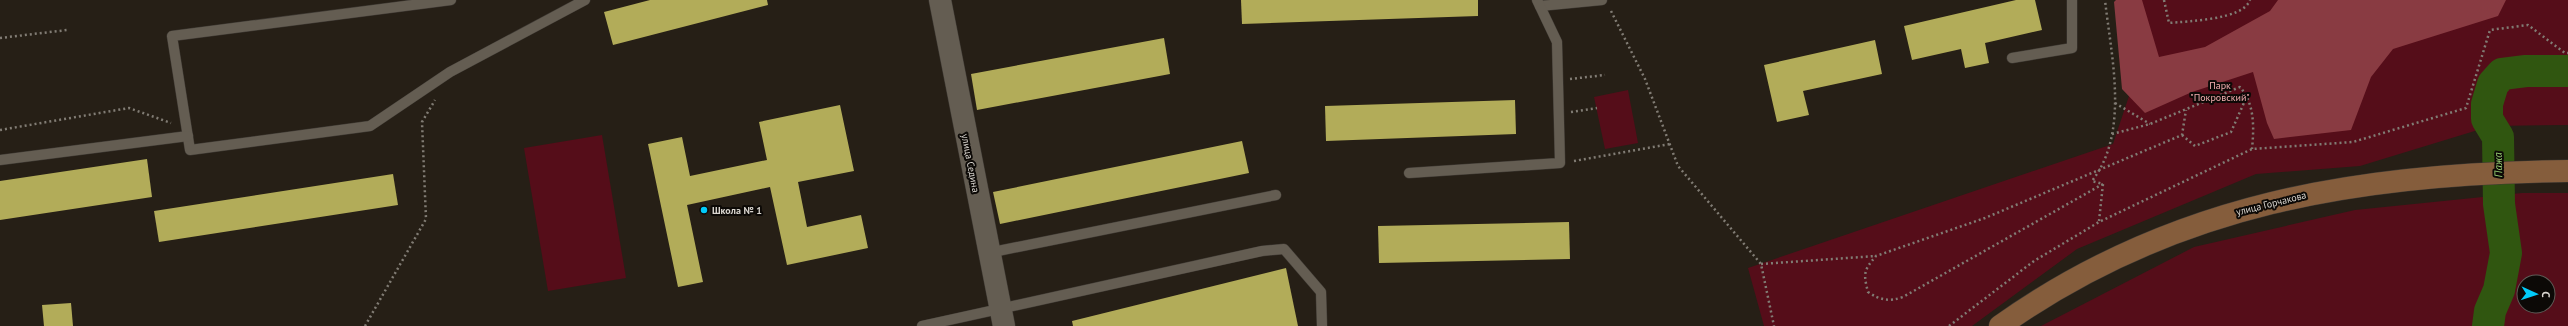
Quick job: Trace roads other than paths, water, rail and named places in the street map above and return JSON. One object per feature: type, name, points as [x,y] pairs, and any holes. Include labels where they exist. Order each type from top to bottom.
[{"type":"main road","name":"улица Горчакова","points":[[2000,326],[2030,305],[2084,273],[2139,248],[2204,222],[2256,206],[2322,190],[2388,181],[2467,173],[2568,171]]},
{"type":"street","name":"улица Седина","points":[[940,0],[988,253],[1002,317]]},
{"type":"lane","points":[[451,0],[172,36],[190,150],[370,126],[450,72],[585,0]]},
{"type":"lane","points":[[2012,58],[2072,48],[2072,0]]},
{"type":"lane","points":[[1410,173],[1560,163],[1557,42],[1539,3],[1605,3]]},
{"type":"lane","points":[[0,160],[188,136]]},
{"type":"lane","points":[[988,253],[1276,195]]},
{"type":"lane","points":[[922,326],[1002,317],[1262,251],[1284,249],[1321,292],[1322,326]]},
{"type":"waterway","name":"Пажа","points":[[2488,326],[2490,311],[2499,290],[2506,253],[2499,204],[2498,137],[2487,119],[2487,104],[2493,84],[2502,74],[2526,71],[2568,71]]},
{"type":"place","name":"Школа № 1","points":[[704,210]]},
{"type":"park label","name":"Парк \"Покровский\"","points":[[2220,90]]}]
